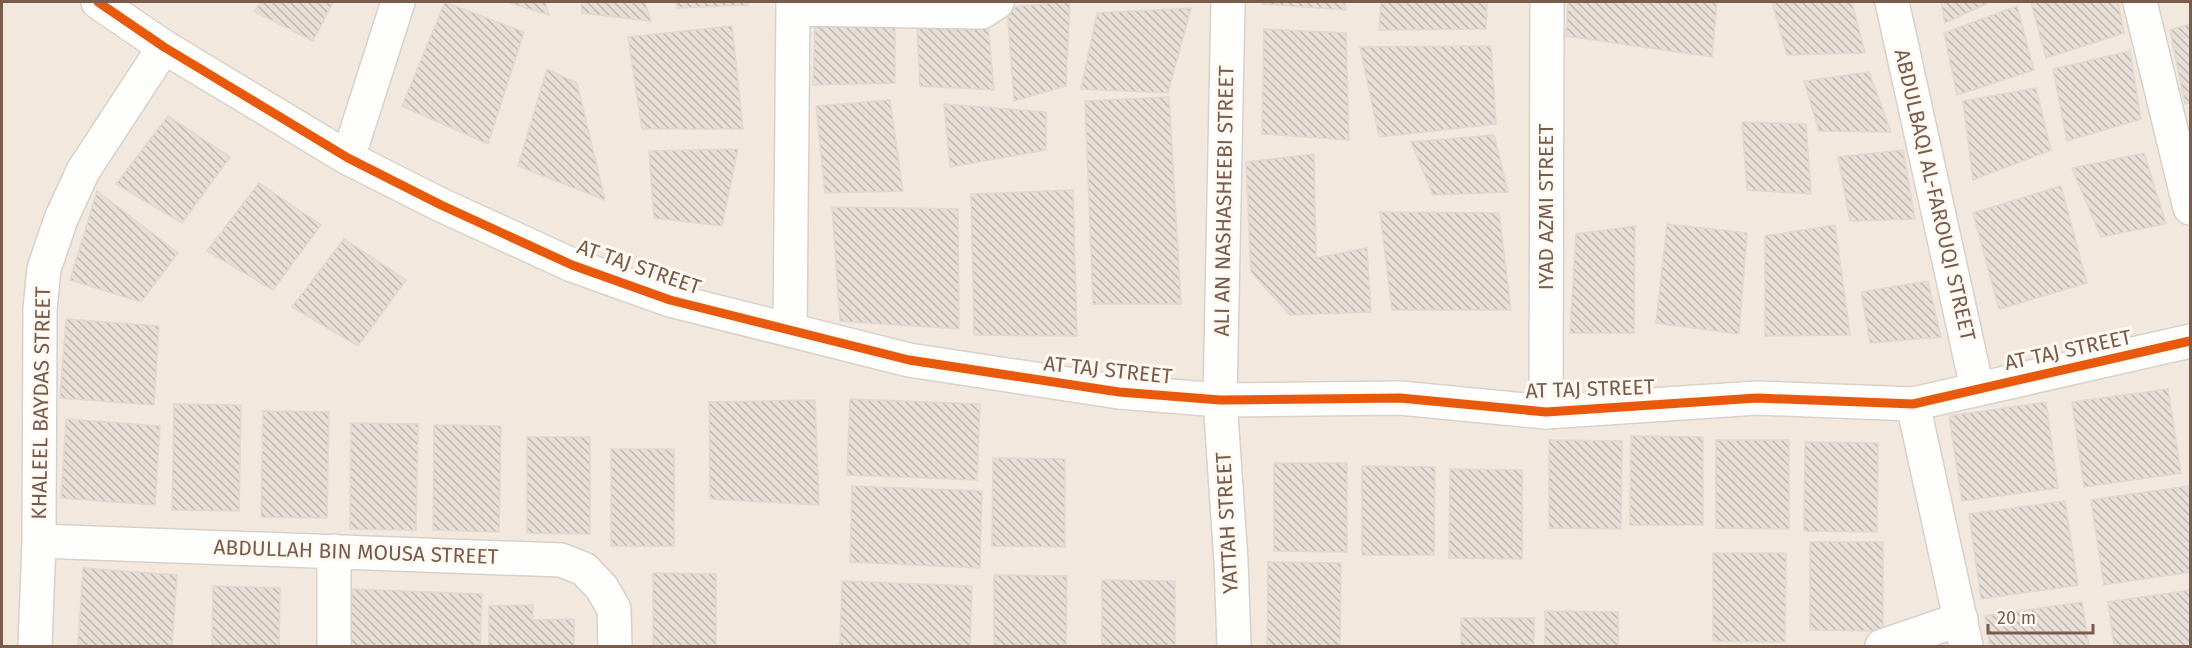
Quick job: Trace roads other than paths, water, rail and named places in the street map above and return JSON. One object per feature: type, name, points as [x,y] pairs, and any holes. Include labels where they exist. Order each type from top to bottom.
[{"type":"street","name":"AT TAJ STREET","points":[[98,2],[164,47],[348,158],[441,205],[572,265],[670,300],[909,360],[1119,392],[1220,400],[1400,398],[1546,412],[1758,398],[1913,404],[2190,341]]},
{"type":"street","points":[[348,158],[398,2]]},
{"type":"street","points":[[790,330],[793,5],[982,12],[997,2]]},
{"type":"street","name":"ALI AN NASHASHEEBI STREET","points":[[1220,400],[1228,2]]},
{"type":"street","name":"IYAD AZMI STREET","points":[[1546,412],[1547,2]]},
{"type":"street","name":"ABDULBAQI AL-FAROUQI STREET","points":[[1892,2],[1977,388]]},
{"type":"street","points":[[2140,2],[2190,208]]},
{"type":"street","name":"KHALEEL BAYDAS STREET","points":[[35,646],[39,541],[40,309],[44,269],[61,219],[83,171],[164,47]]},
{"type":"street","name":"YATTAH STREET","points":[[1220,400],[1231,561],[1234,646]]},
{"type":"street","points":[[1882,646],[1963,633],[1913,404]]},
{"type":"street","name":"ABDULLAH BIN MOUSA STREET","points":[[39,541],[561,560],[584,569],[602,588],[614,609],[615,646]]},
{"type":"street","points":[[334,552],[334,646]]}]
